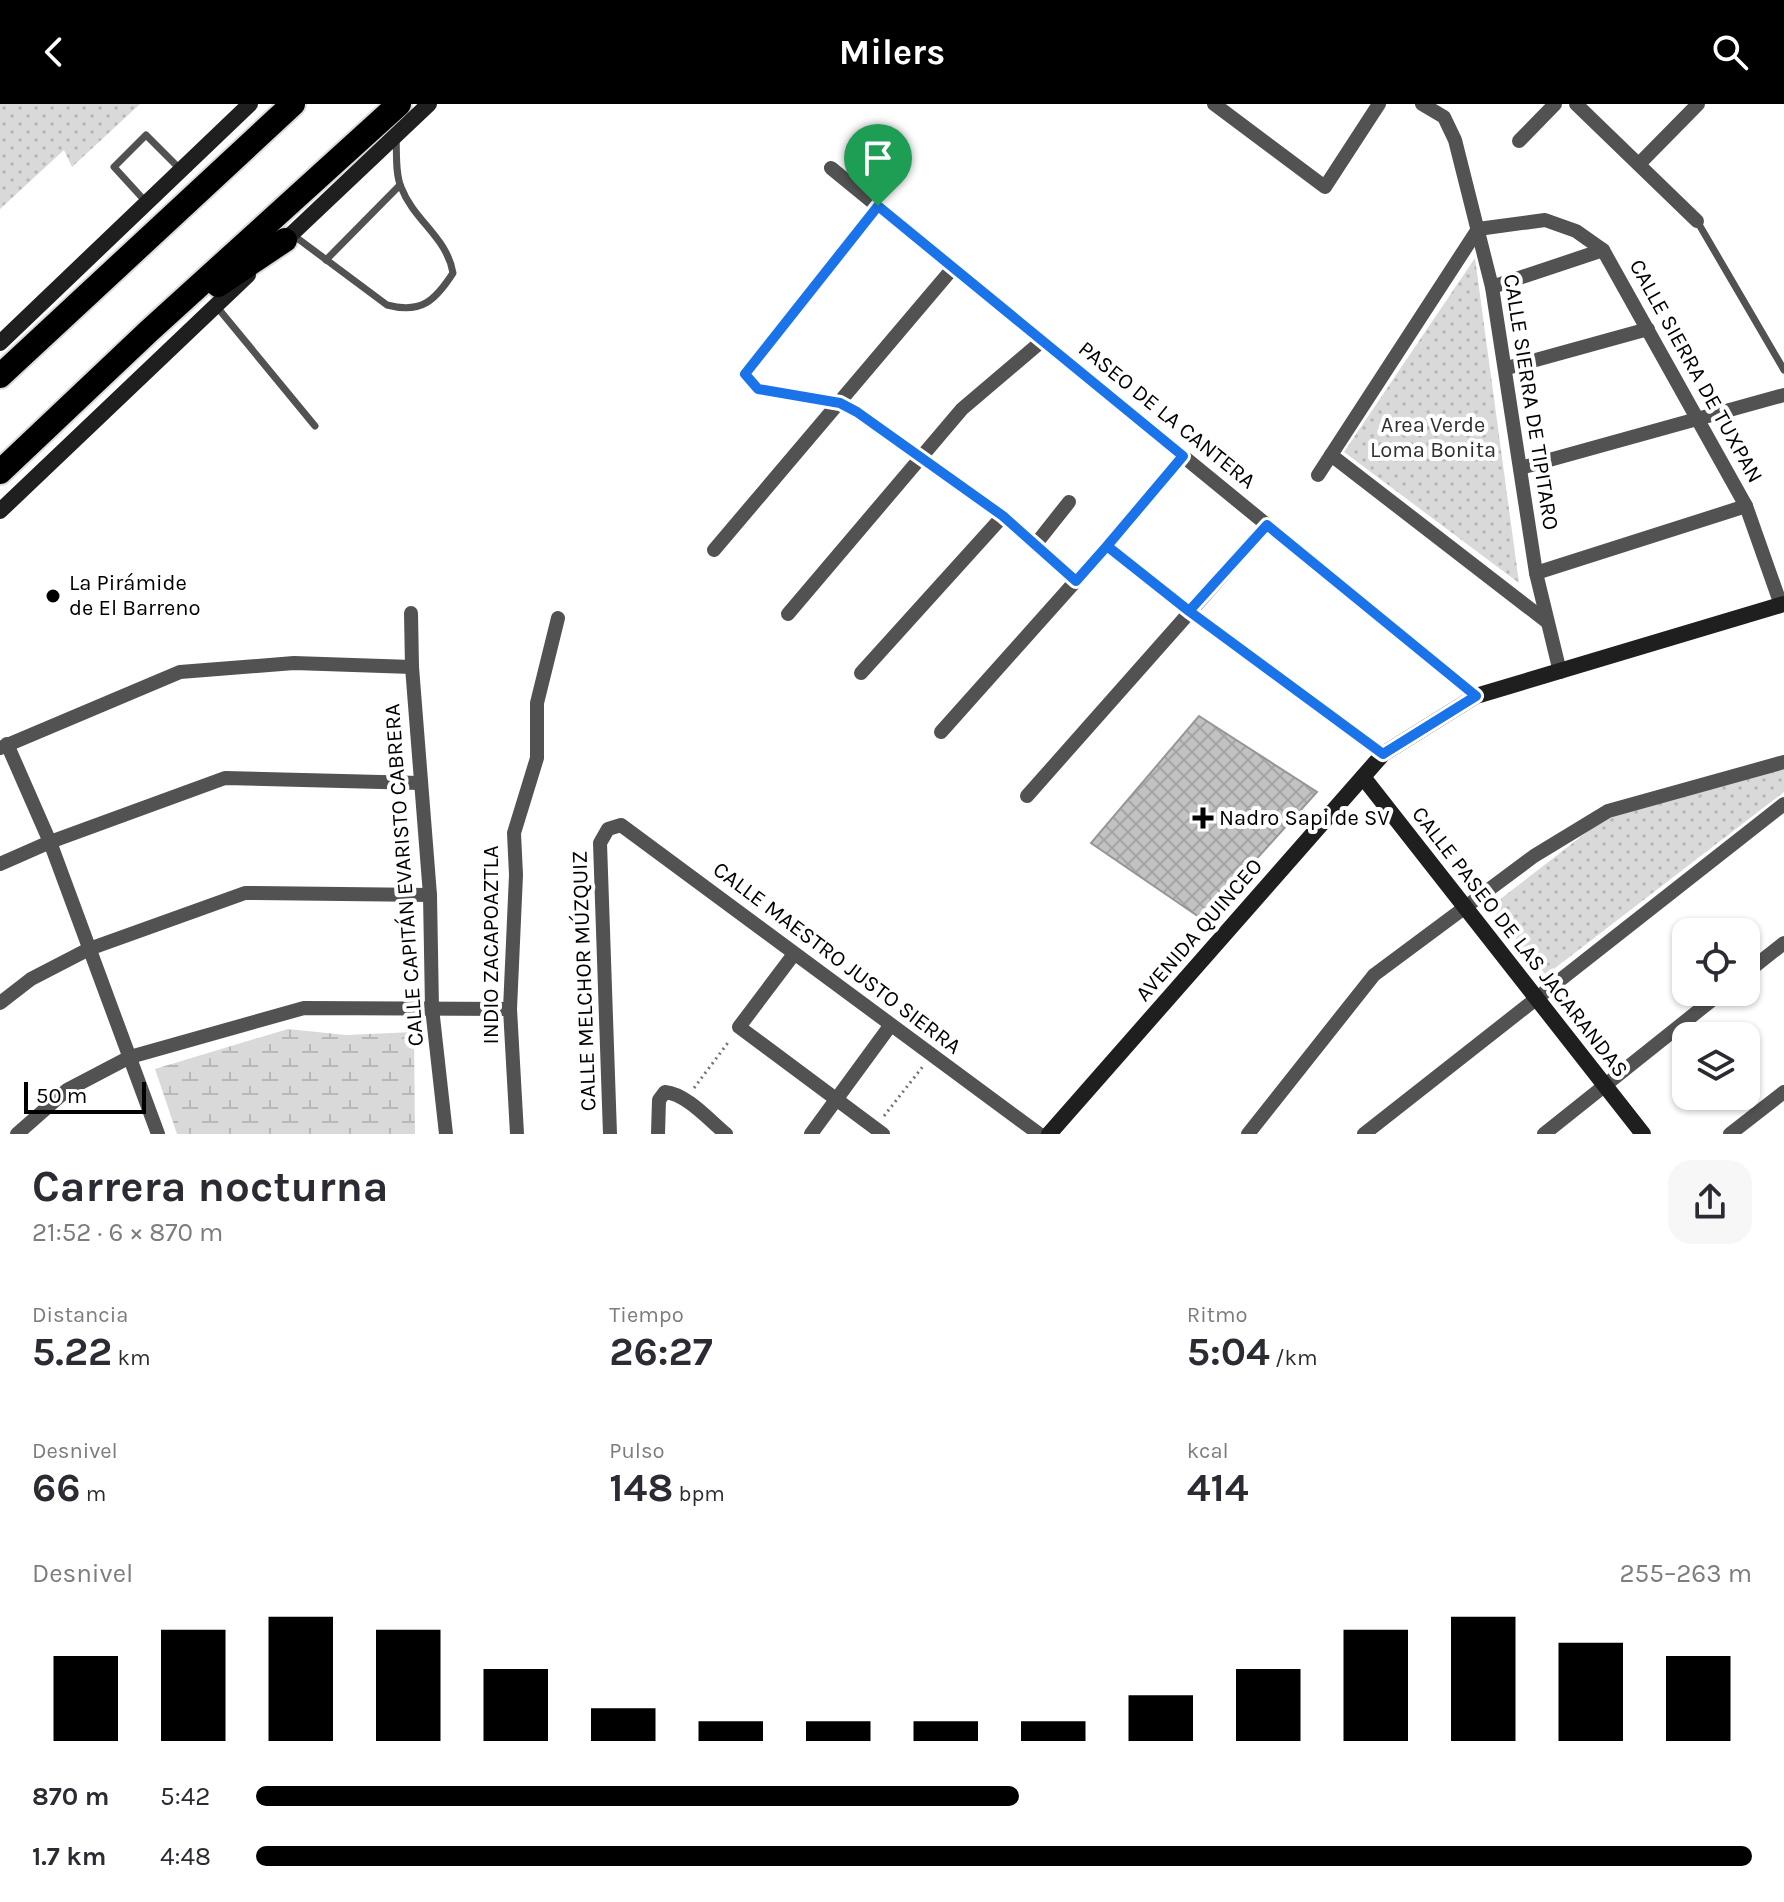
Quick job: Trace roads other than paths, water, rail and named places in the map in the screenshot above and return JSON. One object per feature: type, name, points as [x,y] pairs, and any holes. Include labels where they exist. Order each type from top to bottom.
[{"type":"highway","points":[[235,157],[276,104]]},
{"type":"highway","points":[[0,376],[293,104]]},
{"type":"highway","points":[[0,472],[149,331],[399,104]]},
{"type":"highway","points":[[149,331],[288,237]]},
{"type":"street","points":[[0,343],[250,104]]},
{"type":"street","points":[[0,511],[429,104]]},
{"type":"street","points":[[1214,104],[1325,187],[1379,104]]},
{"type":"street","name":"CALLE SIERRA DE TIPITARO","points":[[1422,104],[1444,117],[1455,140],[1478,229],[1507,368],[1536,573],[1560,672]]},
{"type":"street","points":[[1519,141],[1555,104]]},
{"type":"street","points":[[1576,104],[1697,221]]},
{"type":"street","points":[[1639,164],[1698,104]]},
{"type":"street","name":"PASEO DE LA CANTERA","points":[[831,168],[1476,696]]},
{"type":"street","points":[[878,206],[745,374],[758,389],[840,403],[857,412],[1003,516],[1076,581]]},
{"type":"street","points":[[1318,475],[1478,229],[1545,220],[1576,231],[1603,250]]},
{"type":"street","points":[[1492,287],[1603,250]]},
{"type":"street","name":"CALLE SIERRA DE TUXPAN","points":[[1603,250],[1746,506],[1783,605]]},
{"type":"street","points":[[714,550],[953,268]]},
{"type":"street","points":[[1507,368],[1648,329]]},
{"type":"street","points":[[788,614],[962,409],[1042,341]]},
{"type":"street","points":[[1520,468],[1784,395]]},
{"type":"street","points":[[1331,455],[1546,621]]},
{"type":"street","points":[[941,732],[1183,456]]},
{"type":"street","points":[[1035,545],[1069,502]]},
{"type":"street","points":[[1536,573],[1746,506]]},
{"type":"street","points":[[861,673],[1003,516]]},
{"type":"street","points":[[1027,796],[1267,525]]},
{"type":"street","points":[[1107,546],[1189,611],[1383,754]]},
{"type":"street","name":"AVENIDA QUINCEO","points":[[1049,1134],[1383,754],[1476,696],[1783,605]]},
{"type":"street","name":"CALLE CAPITÁN EVARISTO CABRERA","points":[[411,613],[412,667],[430,895],[432,1008],[446,1134]]},
{"type":"street","name":"INDIO ZACAPOAZTLA","points":[[517,1134],[510,1009],[516,875],[514,833],[537,758],[537,703],[558,618]]},
{"type":"street","points":[[158,1134],[50,842],[4,746],[180,672],[294,663],[412,667]]},
{"type":"street","points":[[1248,1134],[1374,975],[1534,856],[1608,811],[1784,762]]},
{"type":"street","name":"CALLE PASEO DE LAS JACARANDAS","points":[[1363,777],[1643,1134]]},
{"type":"street","points":[[0,864],[50,842],[225,778],[420,783]]},
{"type":"street","points":[[1364,1134],[1784,804]]},
{"type":"street","name":"CALLE MAESTRO JUSTO SIERRA","points":[[608,829],[621,825],[1039,1134]]},
{"type":"street","name":"CALLE MELCHOR MÚZQUIZ","points":[[608,829],[600,843],[610,1134]]},
{"type":"street","points":[[0,1003],[31,979],[89,949],[245,893],[430,895]]},
{"type":"street","points":[[1760,962],[1784,943]]},
{"type":"street","points":[[794,954],[739,1027],[879,1131]]},
{"type":"street","points":[[1544,1134],[1704,1006]]},
{"type":"street","points":[[17,1134],[67,1090],[130,1057],[304,1008],[510,1009]]},
{"type":"street","points":[[811,1134],[890,1026]]},
{"type":"street","points":[[658,1134],[659,1100],[665,1092],[685,1101],[726,1134]]},
{"type":"street","points":[[1730,1134],[1784,1092]]},
{"type":"lane","points":[[288,237],[326,260],[387,305],[406,310],[422,306],[442,290],[453,273],[450,255],[409,203],[400,185],[396,134]]},
{"type":"lane","points":[[147,203],[114,167],[146,135],[181,170]]},
{"type":"lane","points":[[326,260],[400,185]]},
{"type":"lane","points":[[1697,221],[1784,370]]},
{"type":"lane","points":[[216,306],[315,426]]},
{"type":"place","name":"La Pirámide de El Barreno","points":[[53,596]]},
{"type":"place","name":"Nadro Sapi de SV","points":[[1203,818]]},
{"type":"park label","name":"Area Verde Loma Bonita","points":[[1433,438]]}]
